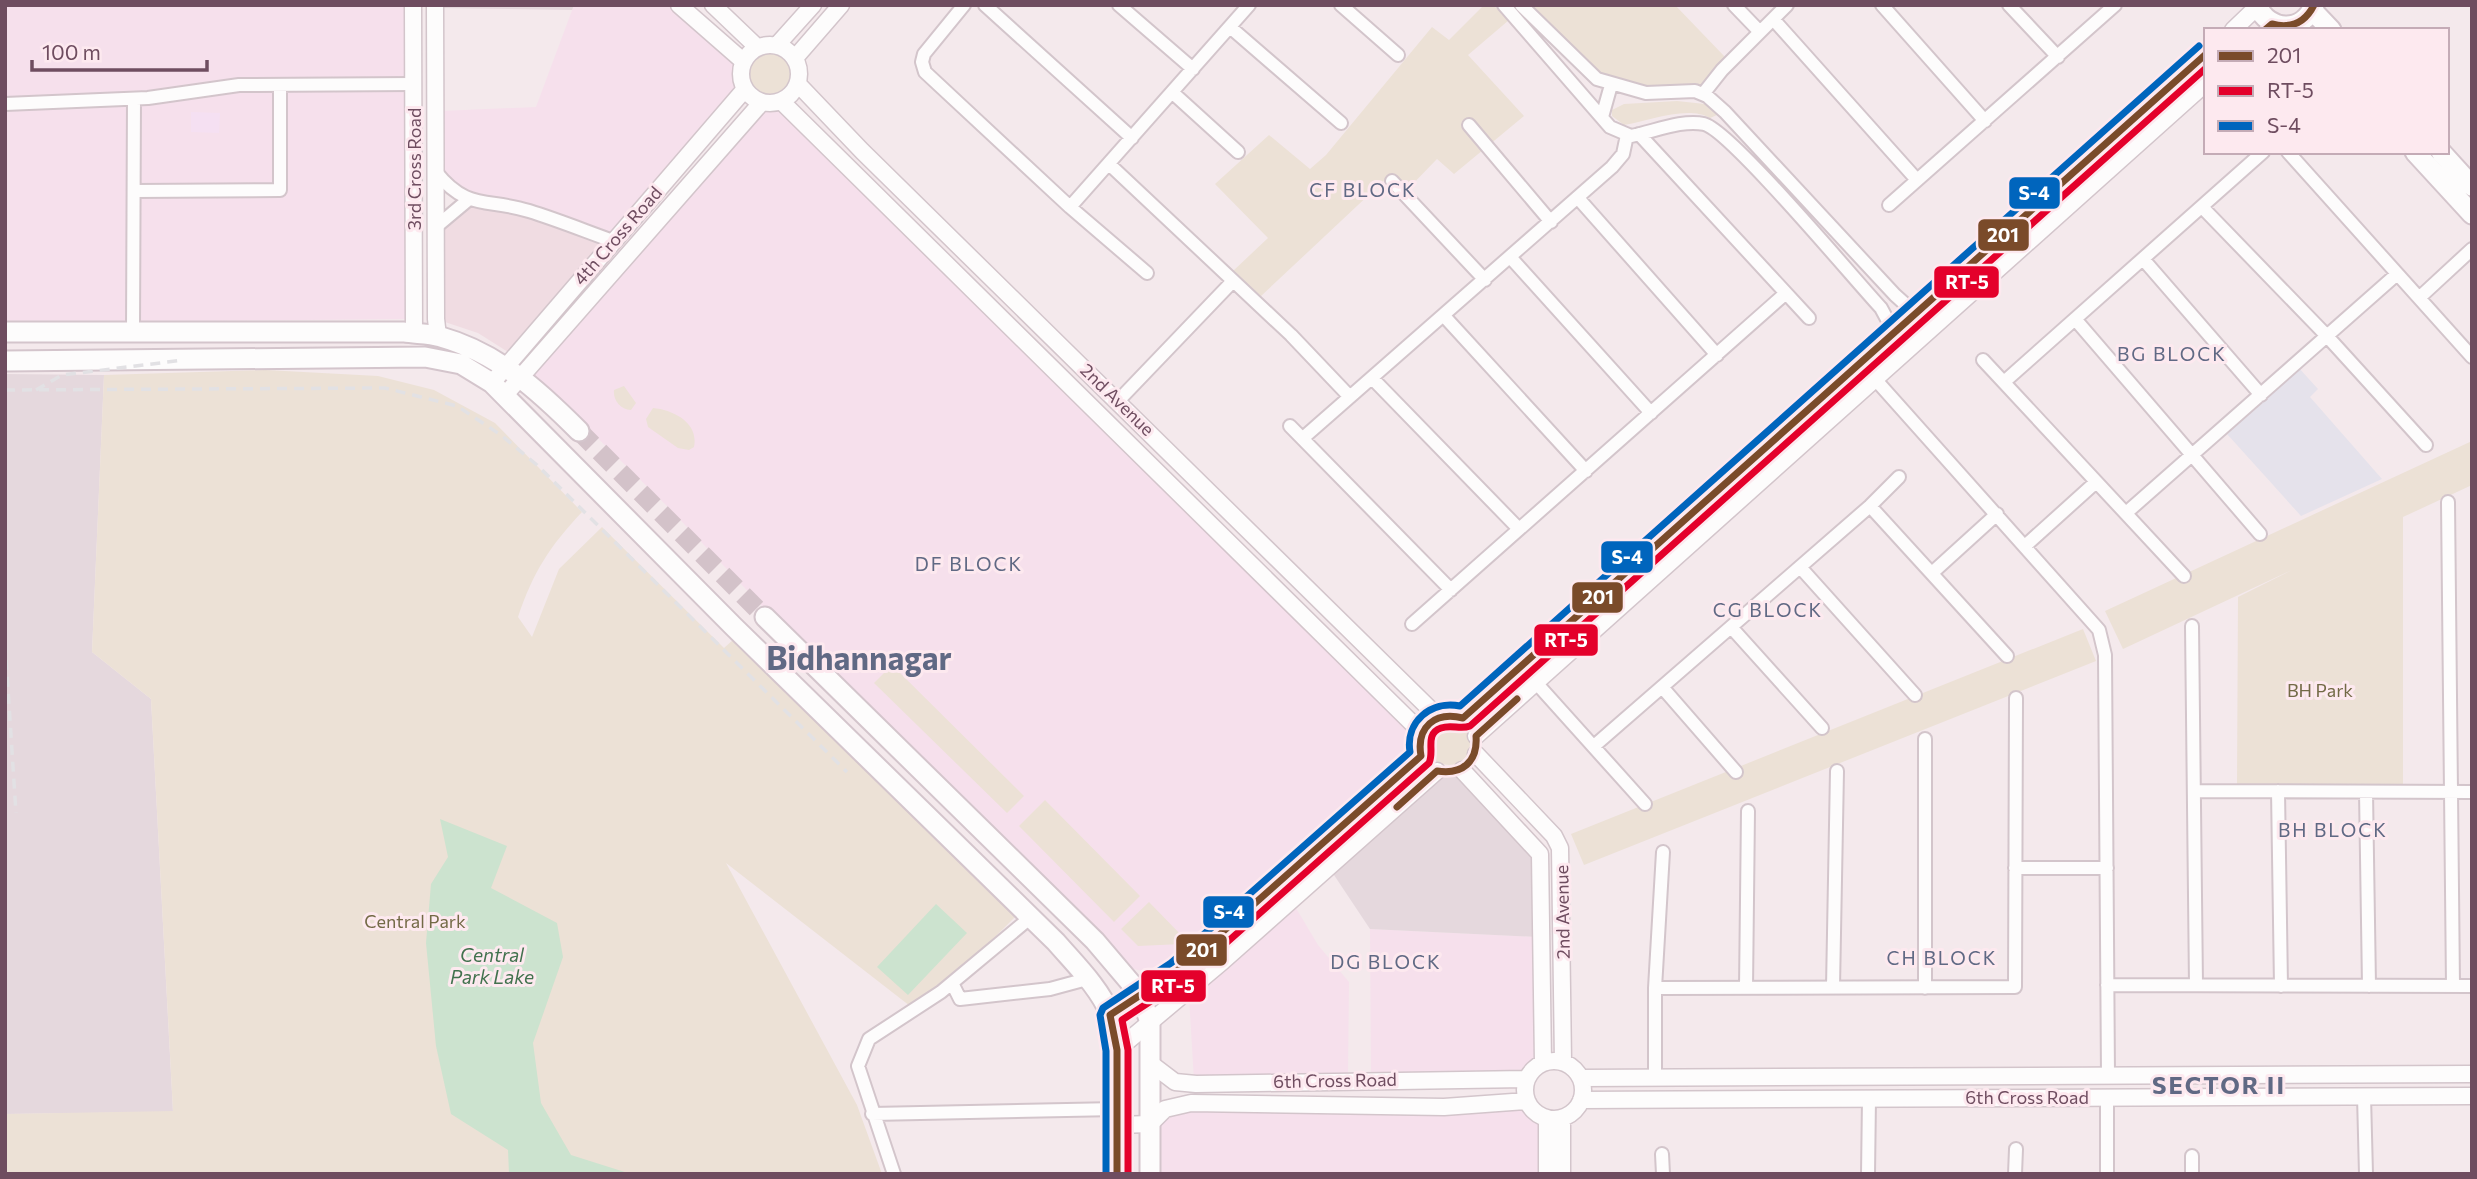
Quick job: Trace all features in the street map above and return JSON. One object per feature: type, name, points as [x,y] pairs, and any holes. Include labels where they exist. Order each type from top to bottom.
[{"type":"main road","points":[[2257,6],[2269,27],[2285,27],[2307,17],[2326,28]]},
{"type":"main road","points":[[2417,154],[2472,214]]},
{"type":"main road","points":[[2443,154],[2472,186]]},
{"type":"main road","points":[[5,332],[133,331],[438,336],[506,366],[579,431]]},
{"type":"main road","points":[[5,361],[425,357],[461,364],[499,389],[734,627],[1031,917],[1087,979],[1110,1015],[1117,1050],[1117,1174]]},
{"type":"main road","points":[[765,617],[1095,942],[1140,994],[1150,1023],[1150,1174]]},
{"type":"main road","points":[[936,824],[954,804]]},
{"type":"street","name":"3rd Cross Road","points":[[413,5],[414,334]]},
{"type":"street","points":[[435,5],[438,336]]},
{"type":"street","points":[[679,5],[743,61]]},
{"type":"street","points":[[713,5],[757,47]]},
{"type":"street","points":[[777,45],[813,5]]},
{"type":"street","points":[[795,58],[841,5]]},
{"type":"street","points":[[964,5],[924,54],[922,62],[925,72],[1070,207],[1147,273]]},
{"type":"street","points":[[985,5],[1132,138]]},
{"type":"street","points":[[1119,5],[1194,69]]},
{"type":"street","points":[[1070,207],[1250,5]]},
{"type":"street","points":[[1341,5],[1398,55]]},
{"type":"street","points":[[1504,5],[1610,127],[1633,135],[1809,317]]},
{"type":"street","points":[[1521,5],[1587,72],[1611,85],[1646,93],[1695,91],[1703,94],[1726,112],[1895,295],[1905,304],[1922,308]]},
{"type":"street","points":[[1734,5],[1760,32]]},
{"type":"street","points":[[1703,94],[1787,5]]},
{"type":"street","points":[[1882,5],[1985,121]]},
{"type":"street","points":[[2009,5],[2057,57]]},
{"type":"street","points":[[1889,205],[2115,5]]},
{"type":"street","points":[[2234,28],[2257,6]]},
{"type":"street","points":[[1773,19],[1917,180]]},
{"type":"street","points":[[1230,27],[1341,123]]},
{"type":"street","points":[[777,45],[795,58],[799,71],[798,84],[781,101],[762,102],[745,89],[740,75],[743,61],[757,47],[777,45]]},
{"type":"street","points":[[1463,718],[2204,56]]},
{"type":"street","points":[[5,104],[134,99],[239,85],[414,84]]},
{"type":"street","name":"2nd Avenue","points":[[798,84],[862,151],[1437,716]]},
{"type":"street","points":[[1602,117],[1611,85]]},
{"type":"street","points":[[1476,736],[2204,85]]},
{"type":"street","points":[[134,191],[280,190],[280,86]]},
{"type":"street","name":"4th Cross Road","points":[[499,389],[506,366],[745,89]]},
{"type":"street","points":[[1172,93],[1238,152]]},
{"type":"street","points":[[133,331],[134,99]]},
{"type":"street","name":"2nd Avenue","points":[[781,101],[1421,732]]},
{"type":"street","points":[[499,389],[522,379],[762,102]]},
{"type":"street","points":[[1715,129],[1726,112]]},
{"type":"street","points":[[415,118],[436,118]]},
{"type":"street","points":[[1303,438],[1578,198],[1623,154],[1633,135],[1691,122],[1715,129],[1735,146],[1881,308],[1888,321],[1889,338]]},
{"type":"street","points":[[1469,125],[1551,222]]},
{"type":"street","points":[[847,167],[862,151]]},
{"type":"street","points":[[2004,382],[2261,154]]},
{"type":"street","points":[[2290,154],[2472,357]]},
{"type":"street","points":[[1109,164],[1350,397]]},
{"type":"street","points":[[436,172],[450,190],[468,200],[526,210],[613,241]]},
{"type":"street","points":[[1392,181],[1486,280]]},
{"type":"street","points":[[1578,198],[1717,355]]},
{"type":"street","points":[[437,226],[468,200]]},
{"type":"street","points":[[2202,207],[2326,335],[2426,445]]},
{"type":"street","points":[[1806,225],[1819,213]]},
{"type":"street","points":[[2419,298],[2472,249]]},
{"type":"street","points":[[1511,258],[1651,413]]},
{"type":"street","points":[[2143,258],[2261,395]]},
{"type":"street","points":[[2126,513],[2397,274]]},
{"type":"street","points":[[1118,401],[1233,281]]},
{"type":"street","points":[[1412,624],[1786,293]]},
{"type":"street","points":[[1444,316],[1586,471]]},
{"type":"street","points":[[2075,319],[2260,534]]},
{"type":"street","points":[[1983,360],[2184,576]]},
{"type":"street","points":[[1059,376],[1077,361]]},
{"type":"street","points":[[1372,378],[1519,529]]},
{"type":"street","points":[[1875,379],[2099,630],[2105,655],[2108,1076]]},
{"type":"street","points":[[1122,438],[1138,421]]},
{"type":"street","points":[[1290,426],[1451,590]]},
{"type":"street","points":[[1789,427],[1803,444]]},
{"type":"street","points":[[1594,746],[1870,506],[1899,477]]},
{"type":"street","points":[[2025,546],[2096,482]]},
{"type":"street","points":[[2448,502],[2453,986]]},
{"type":"street","points":[[1870,506],[2007,656]]},
{"type":"street","points":[[1932,573],[1997,514]]},
{"type":"street","points":[[1800,567],[1915,695]]},
{"type":"street","points":[[2192,626],[2196,985]]},
{"type":"street","points":[[1731,627],[1822,728]]},
{"type":"street","points":[[1521,666],[1538,681],[1645,804]]},
{"type":"street","points":[[1662,687],[1736,772]]},
{"type":"street","points":[[1655,988],[2015,987],[2016,698]]},
{"type":"street","points":[[1437,716],[1463,718],[1476,736],[1476,754],[1462,770],[1450,773],[1437,771],[1421,756],[1421,732],[1437,716]]},
{"type":"street","points":[[1925,740],[1925,988]]},
{"type":"street","name":"2nd Avenue","points":[[1476,754],[1554,836],[1560,848],[1563,1062]]},
{"type":"street","points":[[1110,1015],[1177,971],[1421,756]]},
{"type":"street","name":"2nd Avenue","points":[[1462,770],[1541,853],[1543,1063]]},
{"type":"street","points":[[1117,1050],[1437,771]]},
{"type":"street","points":[[1833,987],[1837,771]]},
{"type":"street","points":[[2194,791],[2472,792]]},
{"type":"street","points":[[2278,791],[2281,986]]},
{"type":"street","points":[[2366,792],[2369,986]]},
{"type":"street","points":[[1746,988],[1748,811]]},
{"type":"street","points":[[1655,1078],[1655,988],[1663,852]]},
{"type":"street","points":[[2015,868],[2107,868]]},
{"type":"street","points":[[894,1174],[858,1066],[864,1048],[869,1039],[951,984],[1031,917]]},
{"type":"street","points":[[951,984],[960,999],[1050,989],[1087,979]]},
{"type":"street","points":[[2108,985],[2472,986]]},
{"type":"street","points":[[1563,1062],[1581,1078],[1581,1100],[1573,1113],[1554,1118],[1536,1113],[1527,1101],[1527,1079],[1535,1067],[1543,1063],[1563,1062]]},
{"type":"street","name":"6th Cross Road","points":[[1150,1063],[1175,1082],[1527,1079]]},
{"type":"street","name":"6th Cross Road","points":[[1581,1078],[2472,1074]]},
{"type":"street","points":[[2302,1075],[2302,1097]]},
{"type":"street","points":[[1809,1076],[1809,1097]]},
{"type":"street","points":[[2045,1098],[2046,1076]]},
{"type":"street","points":[[2165,1076],[2166,1097]]},
{"type":"street","points":[[1922,1077],[1923,1098]]},
{"type":"street","points":[[1341,1082],[1342,1103]]},
{"type":"street","points":[[2364,1096],[2366,1174]]},
{"type":"street","name":"6th Cross Road","points":[[1581,1100],[2472,1096]]},
{"type":"street","points":[[2107,1097],[2107,1174]]},
{"type":"street","points":[[1868,1174],[1869,1098]]},
{"type":"street","points":[[872,1114],[1117,1117],[1150,1124],[1165,1109],[1177,1104],[1342,1103],[1444,1107],[1527,1101]]},
{"type":"street","points":[[1547,1174],[1554,1118]]},
{"type":"street","points":[[1554,1118],[1562,1174]]},
{"type":"street","points":[[2015,1174],[2016,1149]]},
{"type":"street","points":[[1662,1154],[1663,1174]]},
{"type":"street","points":[[2192,1156],[2192,1174]]},
{"type":"shaded area","points":[[5,5],[405,5],[405,319],[5,323]]},
{"type":"shaded area","points":[[439,5],[574,5],[572,10],[439,8]]},
{"type":"shaded area","points":[[574,5],[672,5],[737,64],[739,87],[611,234],[537,206],[472,193],[453,185],[442,171],[440,111],[536,107]]},
{"type":"shaded area","points":[[762,106],[780,106],[1415,733],[1415,755],[1177,967],[1158,976],[1128,967],[780,625],[667,506],[532,374]]},
{"type":"shaded area","points":[[191,112],[220,113],[219,133],[191,132]]},
{"type":"shaded area","points":[[469,204],[525,214],[604,243],[511,354],[478,333],[442,321],[445,225]]},
{"type":"shaded area","points":[[2298,367],[2318,389],[2310,397],[2382,479],[2301,516],[2227,434]]},
{"type":"shaded area","points":[[5,374],[104,375],[92,652],[151,699],[173,1112],[5,1114]]},
{"type":"shaded area","points":[[1464,776],[1535,860],[1538,937],[1370,929],[1332,872],[1438,777]]},
{"type":"shaded area","points":[[1293,903],[1318,945],[1349,982],[1348,1075],[1194,1081],[1189,996]]},
{"type":"shaded area","points":[[1370,929],[1538,937],[1539,1059],[1524,1073],[1371,1074]]},
{"type":"shaded area","points":[[1190,1105],[1522,1105],[1533,1118],[1542,1122],[1542,1174],[1158,1174],[1158,1128],[1174,1111]]},
{"type":"green space","points":[[1484,5],[1493,5],[1509,20],[1468,55],[1524,116],[1454,174],[1437,159],[1405,192],[1390,175],[1260,297],[1233,271],[1268,238],[1215,184],[1269,135],[1310,169],[1326,155],[1432,27],[1449,40]]},
{"type":"green space","points":[[1527,5],[1675,5],[1726,58],[1708,85],[1634,88],[1611,81],[1589,67]]},
{"type":"green space","points":[[770,50],[786,57],[793,73],[786,89],[770,96],[754,89],[747,73],[754,57]]},
{"type":"green space","points":[[1677,101],[1705,104],[1717,115],[1710,118],[1701,114],[1679,113],[1624,125],[1612,116],[1612,110],[1624,104]]},
{"type":"green space","name":"Central Park","points":[[266,370],[378,376],[434,390],[495,423],[582,512],[544,560],[524,601],[518,617],[532,637],[559,569],[602,527],[724,648],[734,639],[1020,912],[967,965],[910,1006],[726,863],[857,1105],[882,1174],[5,1174],[5,1114],[173,1111],[151,699],[92,652],[104,375]]},
{"type":"green space","points":[[624,386],[636,403],[631,410],[621,406],[615,397],[614,390]]},
{"type":"green space","points":[[653,408],[683,419],[693,431],[694,447],[689,450],[678,448],[648,427],[646,419]]},
{"type":"green space","name":"BH Park","points":[[2472,441],[2472,485],[2403,517],[2403,786],[2237,784],[2238,597],[2292,570],[2123,649],[2105,611]]},
{"type":"green space","points":[[2083,629],[2096,661],[1584,865],[1571,834]]},
{"type":"green space","points":[[892,665],[1024,796],[1007,813],[874,683]]},
{"type":"green space","points":[[1449,721],[1458,722],[1465,727],[1470,734],[1470,752],[1465,759],[1458,764],[1449,765],[1440,764],[1433,759],[1428,752],[1427,743],[1428,734],[1433,727],[1440,722]]},
{"type":"green space","points":[[1045,800],[1140,896],[1114,922],[1019,826]]},
{"type":"green space","points":[[1149,902],[1186,940],[1182,944],[1138,946],[1121,929]]},
{"type":"water","name":"Central Park Lake","points":[[440,819],[507,846],[491,888],[557,923],[563,957],[533,1043],[541,1103],[571,1155],[631,1174],[509,1174],[508,1150],[451,1114],[436,1046],[426,943],[431,884],[448,857]]},
{"type":"water","points":[[936,904],[967,933],[908,995],[877,967]]},
{"type":"tunnel","points":[[579,431],[765,617]]},
{"type":"railway","points":[[36,390],[62,375],[184,360]]},
{"type":"railway","points":[[5,390],[385,388],[457,406],[501,435],[537,465],[847,772]]},
{"type":"railway","points":[[5,643],[16,813]]},
{"type":"transit line","name":"201","points":[[2267,28],[2272,24],[2285,26],[2297,23],[2314,5]]},
{"type":"transit line","name":"S-4","points":[[1106,1174],[1106,1051],[1100,1015],[1103,1008],[1171,963],[1202,936],[1410,752],[1412,731],[1422,716],[1439,706],[1460,706],[2199,46]]},
{"type":"transit line","name":"201","points":[[1117,1174],[1117,1050],[1110,1015],[1177,971],[1209,944],[1421,756],[1422,737],[1430,723],[1444,717],[1463,718],[2204,56]]},
{"type":"transit line","name":"RT-5","points":[[1128,1174],[1128,1050],[1122,1020],[1183,980],[1216,952],[1429,763],[1431,739],[1436,731],[1445,727],[1470,726],[2204,70]]},
{"type":"transit line","name":"201","points":[[1397,807],[1437,771],[1454,771],[1467,765],[1474,753],[1476,736],[1517,699]]},
{"type":"district","name":"CF BLOCK","points":[[1363,190]]},
{"type":"district","name":"BG BLOCK","points":[[2172,354]]},
{"type":"district","name":"DF BLOCK","points":[[969,564]]},
{"type":"district","name":"CG BLOCK","points":[[1768,610]]},
{"type":"district","name":"Bidhannagar","points":[[859,659]]},
{"type":"district","name":"BH BLOCK","points":[[2333,830]]},
{"type":"district","name":"CH BLOCK","points":[[1942,958]]},
{"type":"district","name":"DG BLOCK","points":[[1386,962]]},
{"type":"district","name":"SECTOR II","points":[[2219,1086]]}]
